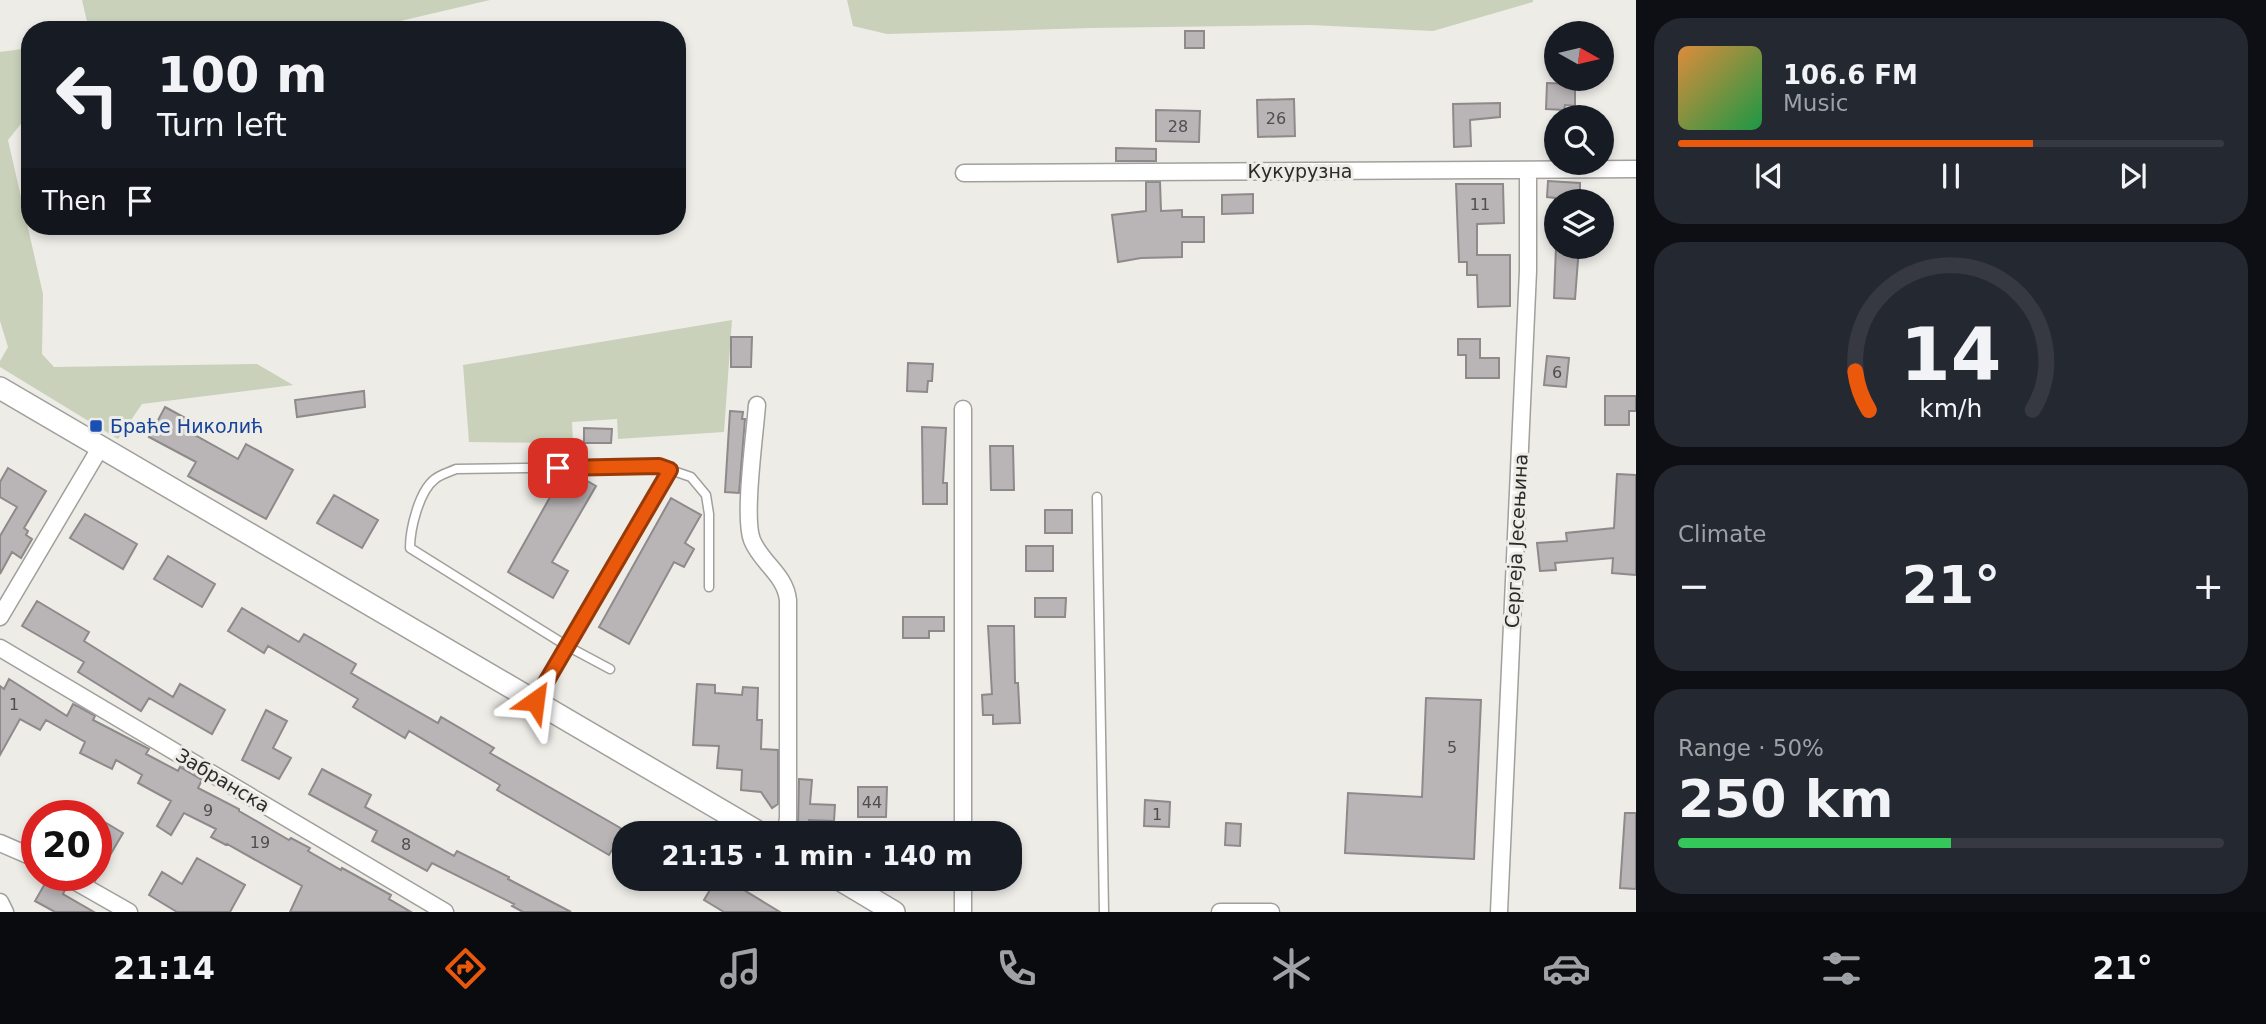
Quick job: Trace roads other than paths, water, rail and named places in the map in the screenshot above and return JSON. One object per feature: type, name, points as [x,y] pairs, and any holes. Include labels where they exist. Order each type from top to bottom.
[{"type":"main road","points":[[0,388],[740,821]]},
{"type":"main road","points":[[859,891],[894,912]]},
{"type":"street","name":"Кукурузна","points":[[964,173],[1636,169]]},
{"type":"street","name":"Сергеја Јесењина","points":[[1499,912],[1528,285],[1528,171]]},
{"type":"street","points":[[757,405],[749,509],[750,534],[757,550],[783,582],[788,600],[788,821]]},
{"type":"street","points":[[963,409],[963,821]]},
{"type":"street","points":[[0,617],[100,448]]},
{"type":"street","name":"Забранска","points":[[0,648],[445,912]]},
{"type":"street","points":[[0,843],[21,852]]},
{"type":"street","points":[[92,891],[129,912]]},
{"type":"street","points":[[963,891],[963,912]]},
{"type":"street","points":[[0,902],[5,912]]},
{"type":"street","points":[[1220,912],[1272,912]]},
{"type":"lane","points":[[610,669],[567,646],[411,548],[410,533],[420,503],[434,479],[456,469],[659,466],[691,477],[706,495],[709,514],[709,586]]},
{"type":"lane","points":[[535,701],[670,470]]},
{"type":"lane","points":[[1097,497],[1104,912]]},
{"type":"place","name":"Браће Николић","points":[[96,426]]}]
